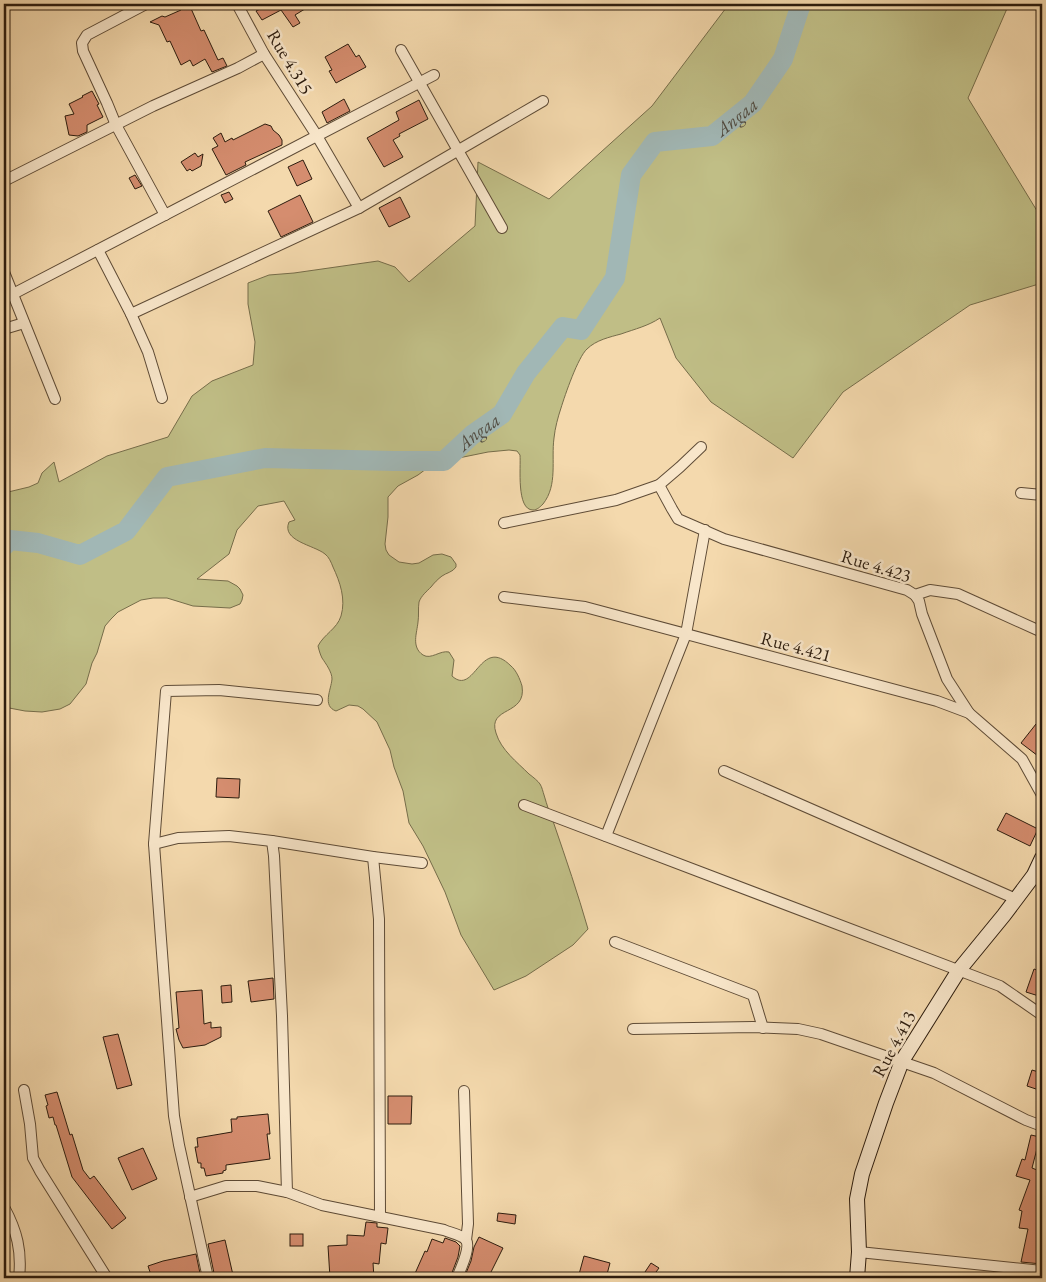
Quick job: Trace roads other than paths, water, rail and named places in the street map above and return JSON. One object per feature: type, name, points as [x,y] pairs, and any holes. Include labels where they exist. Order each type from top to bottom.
[{"type":"street","points":[[146,4],[87,35],[82,43],[83,51],[116,125],[165,215]]},
{"type":"street","name":"Rue 4.315","points":[[238,4],[264,54],[317,136],[359,208]]},
{"type":"street","points":[[401,50],[502,228]]},
{"type":"street","points":[[4,181],[153,106],[238,68],[264,54]]},
{"type":"street","points":[[12,294],[434,75]]},
{"type":"street","points":[[131,314],[359,208],[543,101]]},
{"type":"street","points":[[98,250],[148,352],[162,398]]},
{"type":"street","points":[[4,272],[55,399]]},
{"type":"street","points":[[4,329],[24,323]]},
{"type":"street","points":[[504,523],[616,500],[659,485],[701,447]]},
{"type":"street","name":"Rue 4.423","points":[[659,485],[678,519],[724,539],[907,590],[915,595],[930,590],[958,594],[1042,632]]},
{"type":"street","points":[[1021,493],[1042,494]]},
{"type":"street","points":[[606,836],[686,634],[705,530]]},
{"type":"street","points":[[915,595],[947,679],[970,713]]},
{"type":"street","name":"Rue 4.421","points":[[504,597],[585,607],[937,701],[970,713],[1022,759],[1042,795]]},
{"type":"street","points":[[208,1278],[174,1116],[154,844],[166,691],[219,690],[317,700]]},
{"type":"street","points":[[724,771],[1016,898]]},
{"type":"street","points":[[524,804],[1000,986],[1042,1015]]},
{"type":"street","points":[[154,844],[187,837],[229,836],[422,863]]},
{"type":"street","points":[[272,841],[282,1016],[287,1192]]},
{"type":"street","points":[[372,857],[379,919],[380,1217]]},
{"type":"street","name":"Rue 4.413","points":[[857,1278],[859,1252],[858,1199],[862,1174],[902,1061],[959,970],[1034,874],[1042,858]]},
{"type":"street","points":[[615,942],[753,995],[764,1028]]},
{"type":"street","points":[[633,1029],[764,1028],[798,1030],[820,1034],[934,1073],[1018,1116],[1042,1126]]},
{"type":"street","points":[[24,1090],[33,1158],[107,1278]]},
{"type":"street","points":[[457,1278],[468,1248],[466,1240],[468,1224],[464,1090]]},
{"type":"street","points":[[190,1197],[226,1186],[257,1186],[287,1192],[322,1205],[444,1230],[466,1240]]},
{"type":"street","points":[[4,1207],[18,1242],[19,1278]]},
{"type":"street","points":[[859,1252],[1042,1271]]},
{"type":"waterway","name":"Angaa","points":[[4,546],[10,540],[38,543],[80,555],[126,531],[167,477],[265,458],[444,461],[472,435],[502,414],[526,373],[563,327],[581,330],[615,278],[631,175],[655,142],[712,136],[753,103],[783,59],[801,4]]}]
